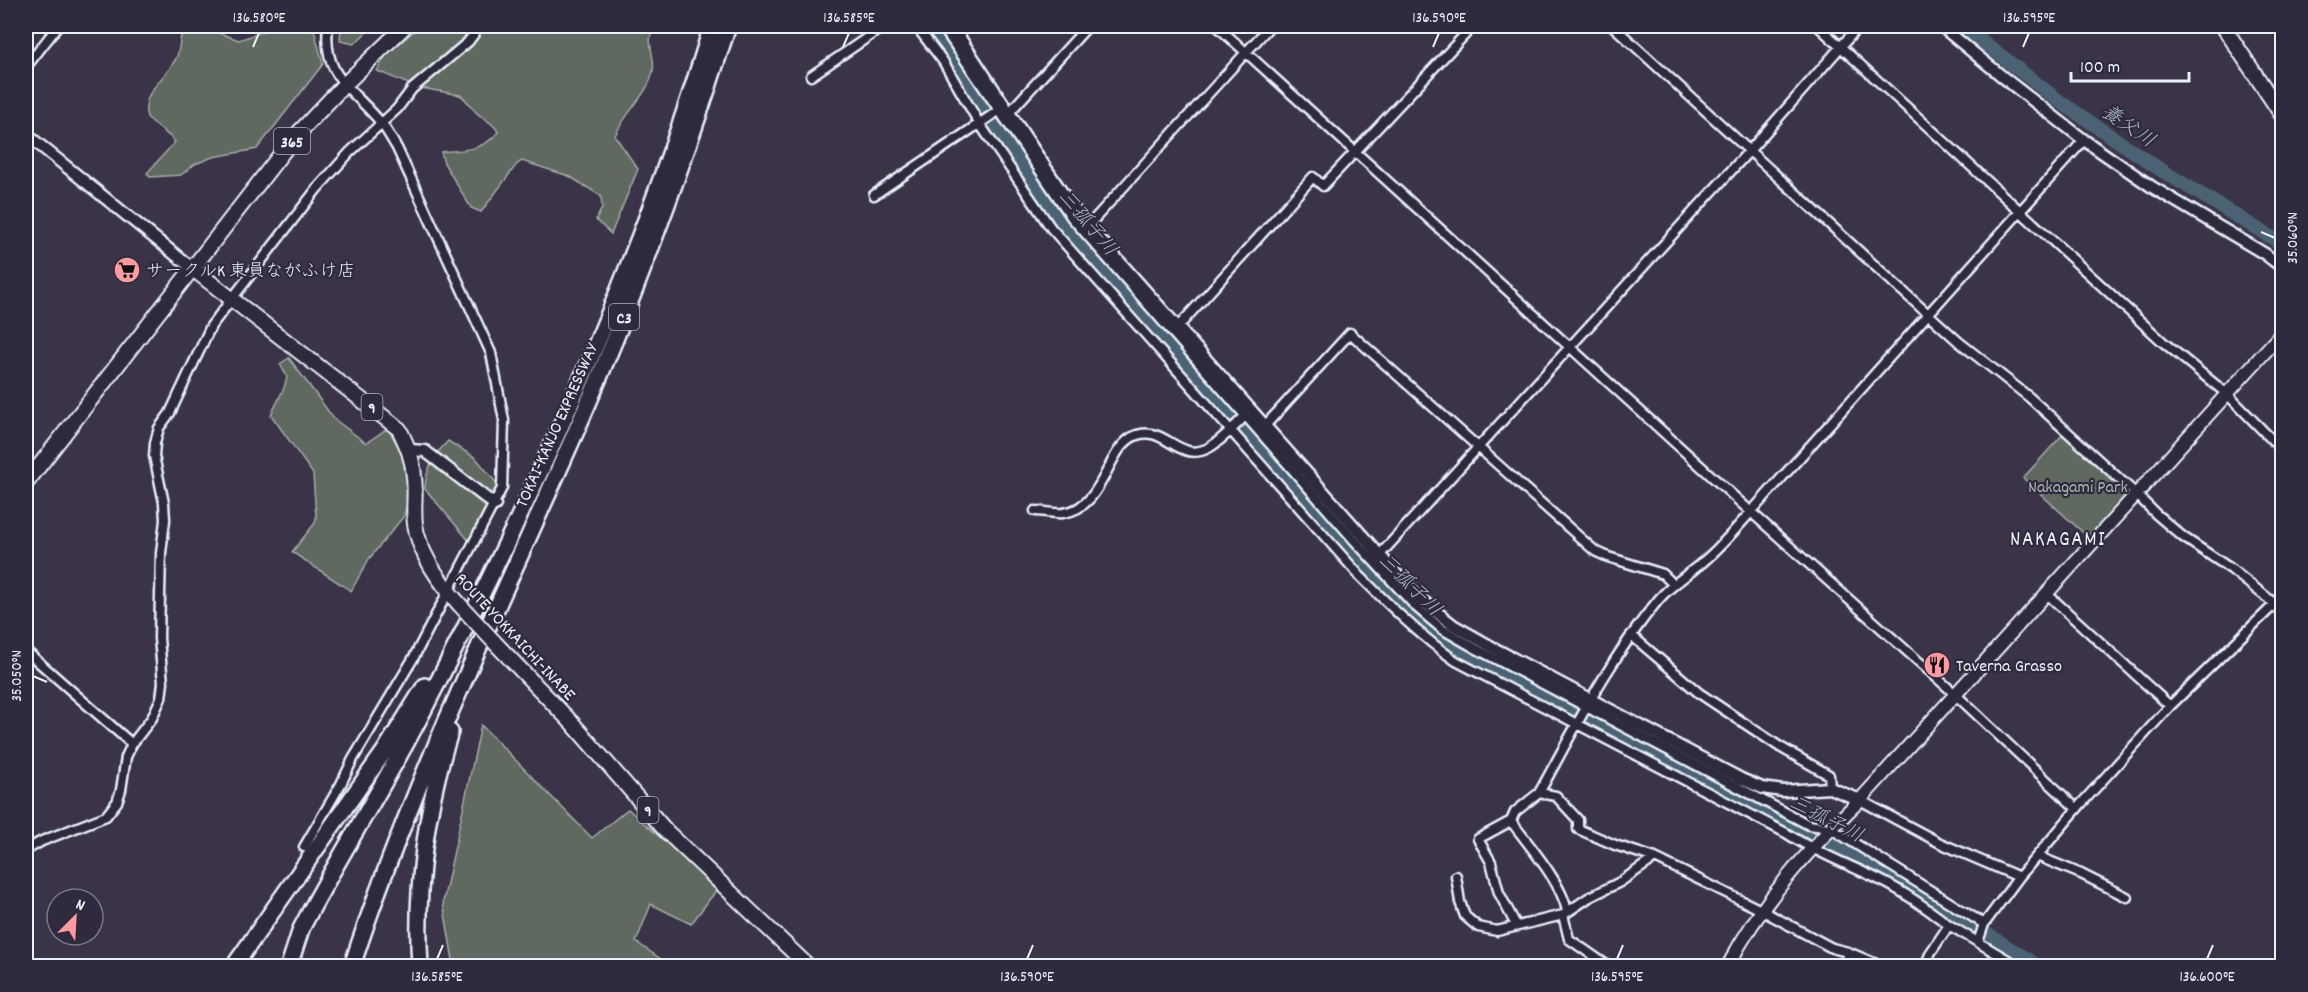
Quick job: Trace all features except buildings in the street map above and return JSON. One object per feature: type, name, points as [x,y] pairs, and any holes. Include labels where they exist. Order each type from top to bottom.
[{"type":"highway","name":"TOKAI-KANJO EXPRESSWAY","points":[[483,591],[603,332],[657,190],[712,26]]},
{"type":"highway","name":"TOKAI-KANJO EXPRESSWAY","points":[[499,600],[581,420],[651,251],[728,26]]},
{"type":"highway","points":[[234,966],[386,749],[483,591]]},
{"type":"highway","points":[[289,966],[310,911],[422,713],[483,591]]},
{"type":"highway","points":[[352,966],[393,848],[499,600]]},
{"type":"highway","points":[[420,966],[419,911],[422,877],[437,778],[456,714],[499,600]]},
{"type":"main road","name":"365","points":[[26,483],[292,140],[405,26]]},
{"type":"main road","points":[[2223,26],[2283,115]]},
{"type":"main road","name":"ROUTE YOKKAICHI-INABE","points":[[194,269],[399,429],[410,450],[414,477],[415,524],[421,546],[429,563],[450,593],[573,723],[666,831],[808,966]]},
{"type":"main road","points":[[1728,966],[1761,910],[1811,849],[1860,800],[2283,333]]},
{"type":"street","points":[[26,67],[58,26]]},
{"type":"street","points":[[304,847],[450,593],[495,505],[502,488],[504,420],[491,352],[397,148],[382,124],[344,85],[330,62],[328,26]]},
{"type":"street","points":[[26,850],[42,841],[106,816],[117,802],[126,757],[132,744],[152,718],[161,698],[163,683],[159,638],[161,553],[165,520],[164,503],[154,456],[155,443],[159,428],[170,412],[212,326],[315,190],[350,152],[382,124],[412,89],[468,42],[476,26]]},
{"type":"street","points":[[811,76],[884,26]]},
{"type":"street","points":[[916,26],[943,61],[979,123],[1051,228],[1359,575],[1430,643],[1456,661],[1786,833],[1811,849],[1887,884],[1925,906],[1949,925],[2018,966]]},
{"type":"street","points":[[942,26],[1004,114],[1088,226],[1178,327],[1263,429],[1376,558],[1415,595],[1453,625],[1588,703],[1809,825],[1829,830],[1984,924]]},
{"type":"street","points":[[952,26],[1004,114],[1072,218],[1245,416],[1263,429]]},
{"type":"street","points":[[874,195],[979,123],[1004,114],[1089,26]]},
{"type":"street","points":[[1216,26],[1955,694],[2077,808]]},
{"type":"street","points":[[1088,226],[1270,26]]},
{"type":"street","points":[[1178,327],[1313,177],[1323,186],[1473,26]]},
{"type":"street","points":[[1613,26],[1959,342],[2029,397],[2182,537],[2231,569],[2275,604]]},
{"type":"street","points":[[1818,26],[2163,342],[2228,394],[2283,450]]},
{"type":"street","points":[[1376,558],[1750,150],[1859,26]]},
{"type":"street","points":[[1941,26],[2084,140],[2152,187],[2283,267]]},
{"type":"street","points":[[26,135],[194,269]]},
{"type":"street","points":[[1516,925],[1499,892],[1491,862],[1478,839],[1511,821],[1515,812],[1539,793],[1588,703],[1631,635],[1673,584],[1705,561],[1751,512],[2084,140]]},
{"type":"street","points":[[1263,429],[1350,333],[1595,551],[1663,574],[1673,584]]},
{"type":"street","points":[[1035,511],[1061,513],[1084,505],[1127,441],[1138,435],[1149,434],[1189,452],[1198,451],[1211,447],[1245,416]]},
{"type":"street","points":[[410,450],[425,451],[495,505]]},
{"type":"street","points":[[2046,593],[2170,706]]},
{"type":"street","points":[[1978,942],[1984,924],[2019,877],[2077,808],[2170,706],[2283,597]]},
{"type":"street","points":[[1631,635],[1699,693],[1780,747],[1828,775],[1830,788]]},
{"type":"street","points":[[26,651],[132,744]]},
{"type":"street","points":[[1588,703],[1762,788],[1783,791],[1830,788],[1860,800],[1940,843],[2019,877]]},
{"type":"street","points":[[1539,793],[1556,796],[1578,820],[1578,829],[1615,845],[1655,858],[1832,948],[1881,966]]},
{"type":"street","points":[[1511,821],[1550,875],[1566,906],[1569,939],[1608,966]]},
{"type":"street","points":[[2037,856],[2081,874],[2127,897]]},
{"type":"street","points":[[1456,876],[1460,902],[1465,916],[1478,927],[1497,931],[1565,913],[1620,882],[1655,858]]},
{"type":"street","points":[[1925,966],[1931,952],[1949,925]]},
{"type":"street","points":[[1844,966],[1848,952]]},
{"type":"green space","points":[[186,26],[198,26],[239,40],[262,32],[270,26],[313,26],[323,64],[257,149],[213,157],[195,164],[181,175],[150,177],[147,173],[175,142],[147,117],[147,100],[173,64]]},
{"type":"green space","points":[[341,26],[373,26],[354,44],[340,41]]},
{"type":"green space","points":[[420,26],[655,26],[650,37],[653,65],[651,79],[615,136],[638,169],[611,234],[596,220],[602,208],[601,196],[569,176],[522,161],[517,164],[481,212],[471,208],[444,163],[441,152],[479,146],[498,132],[496,129],[460,95],[416,87],[377,71],[386,55]]},
{"type":"green space","points":[[289,358],[334,419],[366,443],[388,428],[410,469],[411,487],[404,516],[369,559],[351,591],[292,552],[315,523],[316,517],[313,474],[271,415],[287,377],[280,364]]},
{"type":"green space","name":"Nakagami Park","points":[[2065,432],[2132,493],[2090,539],[2023,478]]},
{"type":"green space","points":[[448,441],[476,458],[498,485],[471,543],[425,489],[431,463]]},
{"type":"green space","points":[[481,725],[592,838],[628,809],[718,888],[691,924],[651,904],[636,942],[671,966],[454,966],[443,902]]},
{"type":"waterway","name":"三孤子川","points":[[927,26],[1055,215],[1391,596],[1441,640],[1590,721],[1886,871],[2038,966]]},
{"type":"waterway","name":"養父川","points":[[1963,26],[2059,101],[2161,170],[2282,244]]},
{"type":"place","name":"サークルK 東員ながふけ店","points":[[127,270]]},
{"type":"place","name":"Taverna Grasso","points":[[1937,665]]},
{"type":"district","name":"NAKAGAMI","points":[[2058,538]]}]
